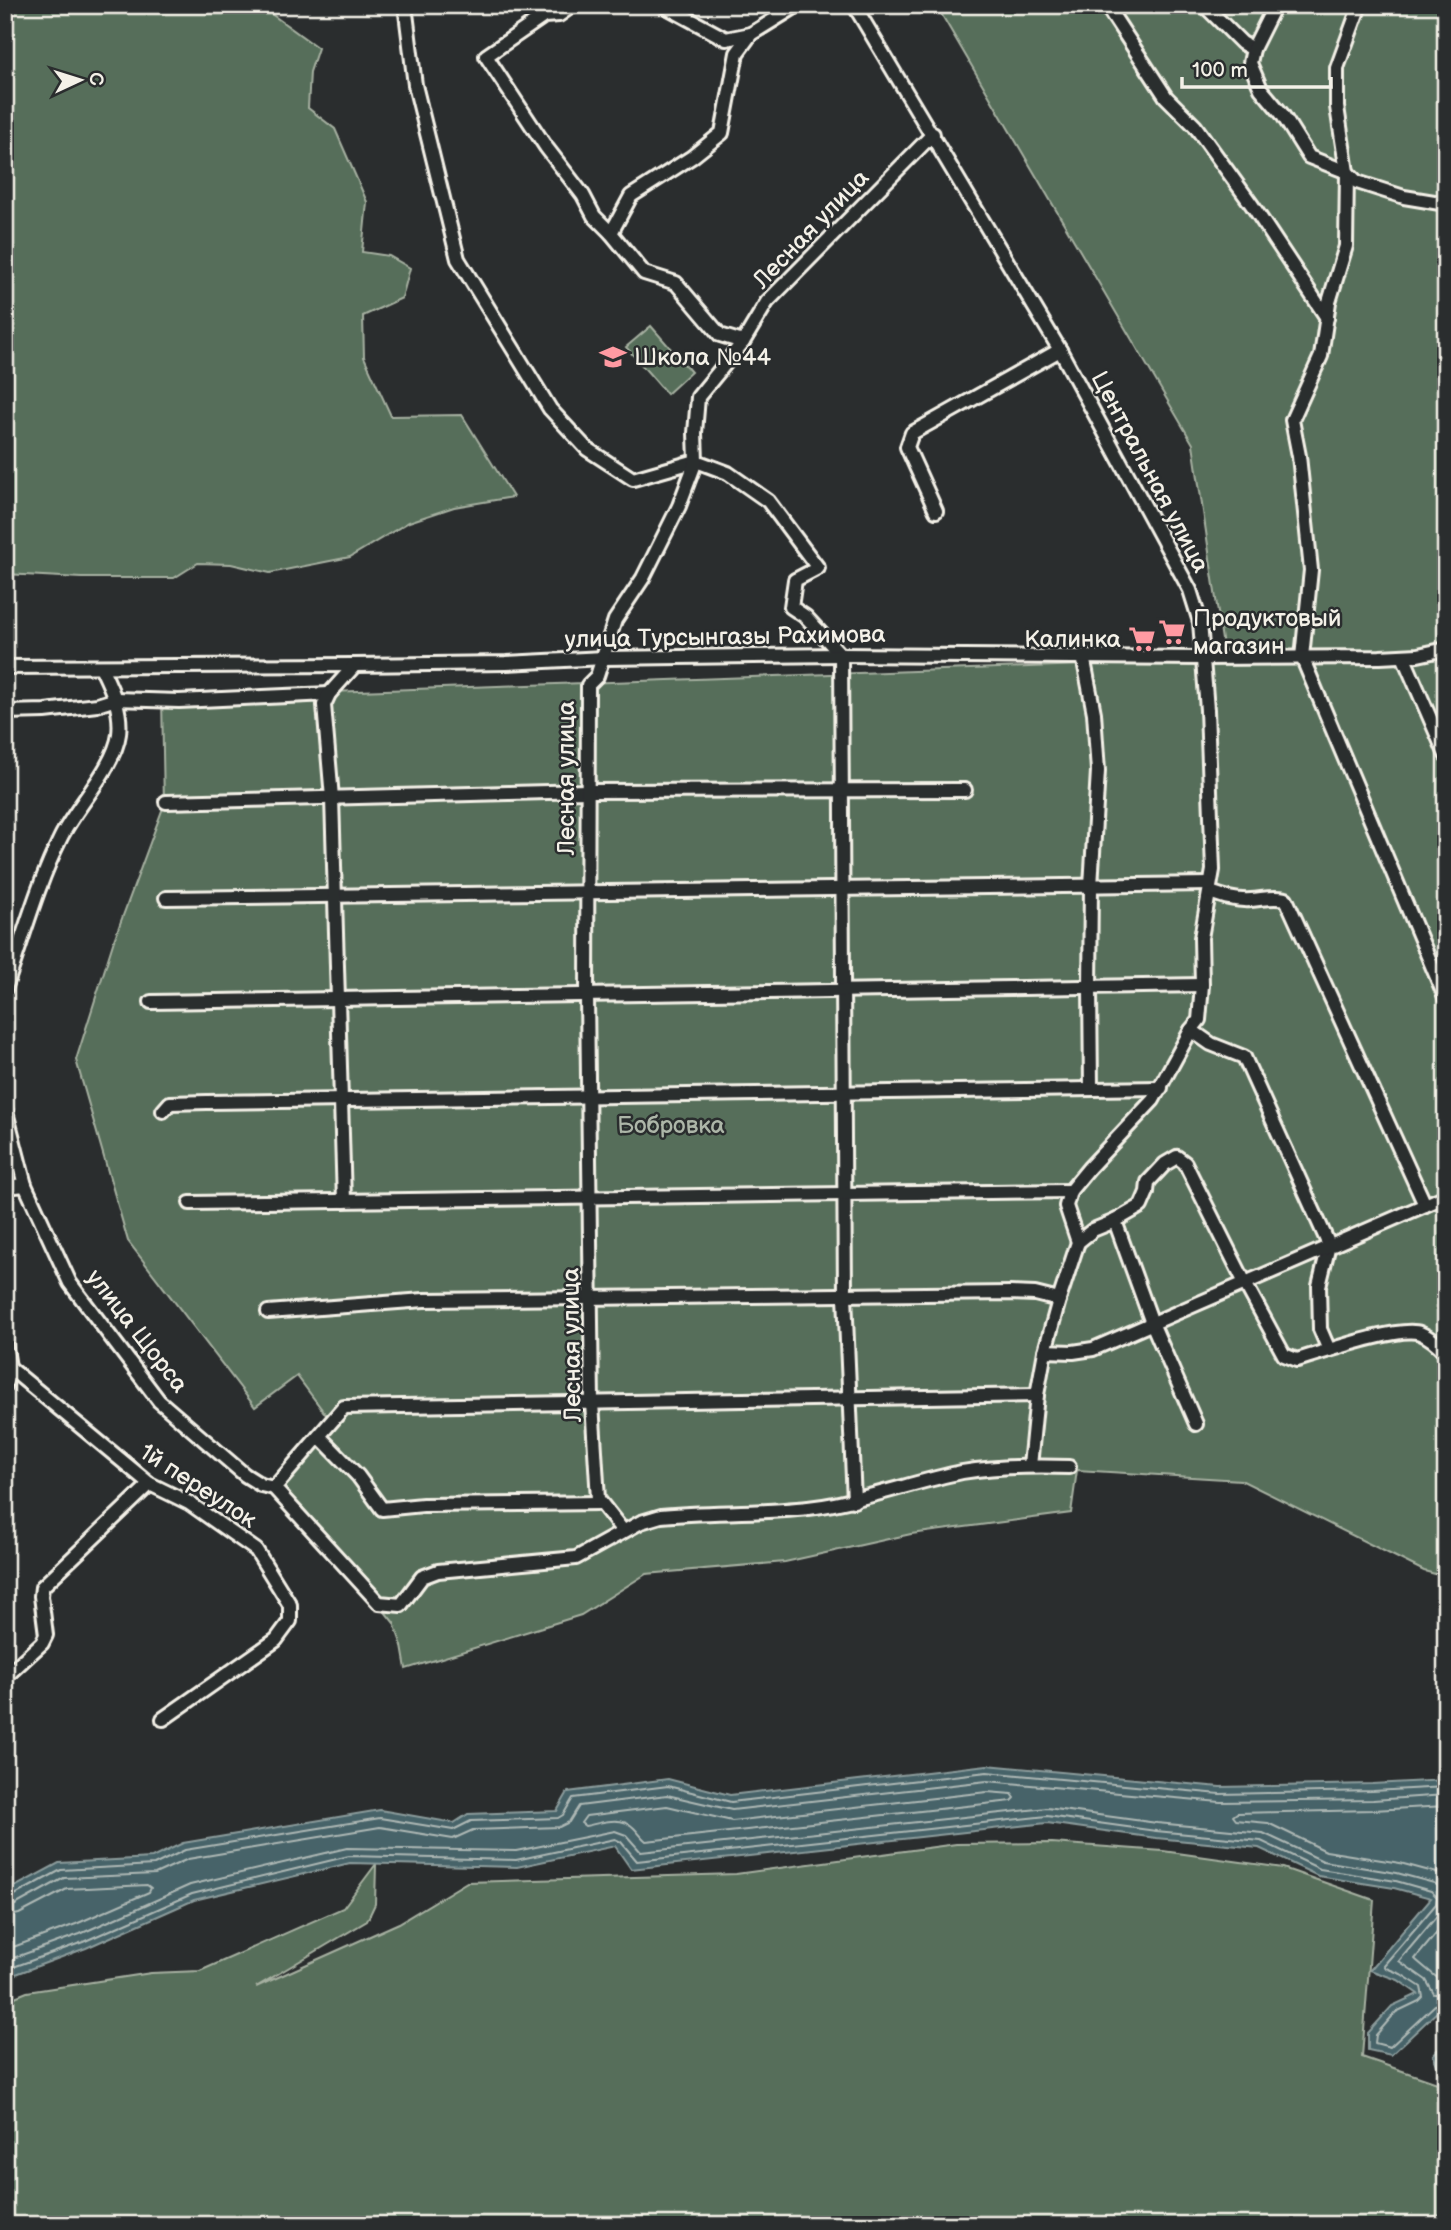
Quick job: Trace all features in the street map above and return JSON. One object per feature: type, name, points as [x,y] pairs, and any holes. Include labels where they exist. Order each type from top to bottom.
[{"type":"street","points":[[573,5],[559,15],[544,16],[486,56],[545,147],[583,195],[594,216],[644,274],[676,283],[720,335],[743,342]]},
{"type":"street","points":[[663,5],[726,39],[751,34],[798,5]]},
{"type":"street","name":"Центральная улица","points":[[855,5],[1060,350],[1190,590],[1200,622],[1211,774],[1213,870],[1201,938],[1202,985],[1199,1020],[1153,1100],[1070,1191]]},
{"type":"street","points":[[1105,5],[1166,97],[1195,126],[1252,205],[1326,318]]},
{"type":"street","points":[[1204,5],[1242,43],[1252,49]]},
{"type":"street","points":[[1275,5],[1252,49],[1250,63],[1261,89],[1282,114],[1309,157],[1347,172],[1357,182],[1404,197],[1446,204]]},
{"type":"street","points":[[1360,5],[1337,68],[1337,107],[1347,172],[1346,246],[1326,318],[1321,356],[1292,420],[1299,456],[1311,570],[1302,657],[1446,999]]},
{"type":"street","points":[[406,6],[415,85],[458,259],[550,409],[587,449],[633,479],[696,461],[728,473],[768,501],[818,568],[795,580],[791,607],[806,617],[841,655],[845,1296],[854,1501]]},
{"type":"street","points":[[611,233],[631,195],[692,157],[722,133],[737,53],[751,34]]},
{"type":"street","name":"Лесная улица","points":[[600,1503],[592,1403],[587,996],[588,685],[597,677],[615,621],[643,578],[679,506],[696,461],[698,397],[743,342],[767,302],[933,134]]},
{"type":"street","points":[[936,511],[908,447],[912,433],[1060,350]]},
{"type":"street","name":"улица Турсынгазы Рахимова","points":[[5,667],[506,663],[604,658],[841,655],[1202,658],[1403,656],[1446,649]]},
{"type":"street","points":[[1083,656],[1094,713],[1098,771],[1091,886],[1091,1088]]},
{"type":"street","points":[[1403,656],[1446,755]]},
{"type":"street","points":[[344,1200],[332,798],[324,705],[329,694],[355,665]]},
{"type":"street","points":[[5,989],[62,835],[113,754],[119,734],[116,699],[101,667]]},
{"type":"street","points":[[5,712],[97,705],[116,699],[179,701],[329,694]]},
{"type":"street","points":[[166,802],[587,792],[965,790]]},
{"type":"street","points":[[166,898],[1091,886],[1210,888],[1228,899],[1249,900],[1274,896],[1286,899],[1424,1205]]},
{"type":"street","points":[[151,1002],[1202,985]]},
{"type":"street","points":[[1191,1030],[1211,1044],[1244,1057],[1328,1245],[1319,1286],[1320,1329],[1329,1350]]},
{"type":"street","points":[[163,1111],[170,1103],[1161,1088]]},
{"type":"street","name":"улица Щорса","points":[[5,1108],[25,1185],[71,1283],[159,1401],[245,1475],[261,1485],[274,1488],[379,1603],[401,1605],[422,1577],[438,1572],[576,1558],[622,1531]]},
{"type":"street","points":[[1030,1466],[1037,1395],[1045,1351],[1078,1242],[1093,1230],[1141,1206],[1148,1182],[1165,1164],[1177,1157],[1185,1163],[1284,1355],[1297,1360],[1400,1331],[1419,1332],[1438,1344],[1446,1353]]},
{"type":"street","points":[[5,1187],[25,1185]]},
{"type":"street","points":[[190,1203],[1070,1191],[1066,1206],[1078,1242]]},
{"type":"street","points":[[1045,1351],[1073,1352],[1093,1349],[1446,1196]]},
{"type":"street","points":[[1115,1221],[1153,1324],[1196,1424]]},
{"type":"street","points":[[268,1312],[424,1300],[1010,1293],[1035,1294],[1059,1300]]},
{"type":"street","points":[[5,1343],[5,1385]]},
{"type":"street","name":"1й переулок","points":[[7,1365],[150,1485],[189,1503],[257,1550],[290,1605],[290,1621],[276,1640],[163,1719]]},
{"type":"street","points":[[274,1488],[344,1407],[1037,1395]]},
{"type":"street","points":[[319,1436],[358,1476],[382,1509],[422,1505],[600,1503],[622,1531],[661,1516],[813,1507],[854,1501],[962,1473],[1030,1466],[1069,1467]]},
{"type":"street","points":[[5,1677],[42,1643],[46,1635],[42,1587],[150,1485]]},
{"type":"green space","points":[[5,5],[259,5],[318,48],[310,72],[308,108],[335,129],[367,202],[362,252],[389,256],[410,268],[402,298],[363,316],[364,357],[391,416],[462,415],[513,497],[454,507],[409,522],[350,557],[270,573],[231,564],[198,563],[174,578],[81,578],[5,574]]},
{"type":"green space","name":"Бобровка","points":[[936,5],[1446,5],[1446,1577],[1424,1571],[1241,1480],[1077,1470],[1071,1513],[911,1534],[785,1562],[646,1574],[581,1615],[406,1669],[394,1623],[349,1567],[274,1486],[332,1423],[297,1376],[255,1407],[128,1241],[76,1060],[114,940],[164,805],[162,698],[1225,660],[1193,444]]},
{"type":"green space","points":[[651,326],[691,372],[667,394],[626,347]]},
{"type":"green space","points":[[1052,1843],[1163,1851],[1283,1868],[1374,1900],[1362,2057],[1446,2086],[1446,2211],[1421,2225],[5,2225],[5,2001],[27,1992],[151,1973],[200,1971],[343,1908],[376,1864],[375,1904],[367,1921],[256,1987],[399,1923],[467,1882],[736,1874],[956,1844]]},
{"type":"water","points":[[987,1765],[1220,1787],[1446,1780],[1446,2014],[1440,2009],[1391,2055],[1368,2050],[1368,2033],[1392,2006],[1418,1994],[1398,1980],[1370,1970],[1431,1898],[1394,1888],[1318,1876],[1259,1848],[1156,1838],[1047,1823],[631,1869],[615,1846],[517,1867],[350,1863],[194,1900],[86,1948],[8,1977],[5,1974],[5,1892],[59,1863],[152,1858],[183,1843],[380,1810],[454,1823],[468,1814],[557,1811],[568,1792],[668,1779],[730,1795]]},
{"type":"water","points":[[1446,2040],[1446,2076],[1443,2079],[1433,2055]]},
{"type":"place","name":"Школа №44","points":[[613,357]]},
{"type":"place","name":"Продуктовый магазин","points":[[1172,632]]},
{"type":"place","name":"Калинка","points":[[1142,639]]}]
